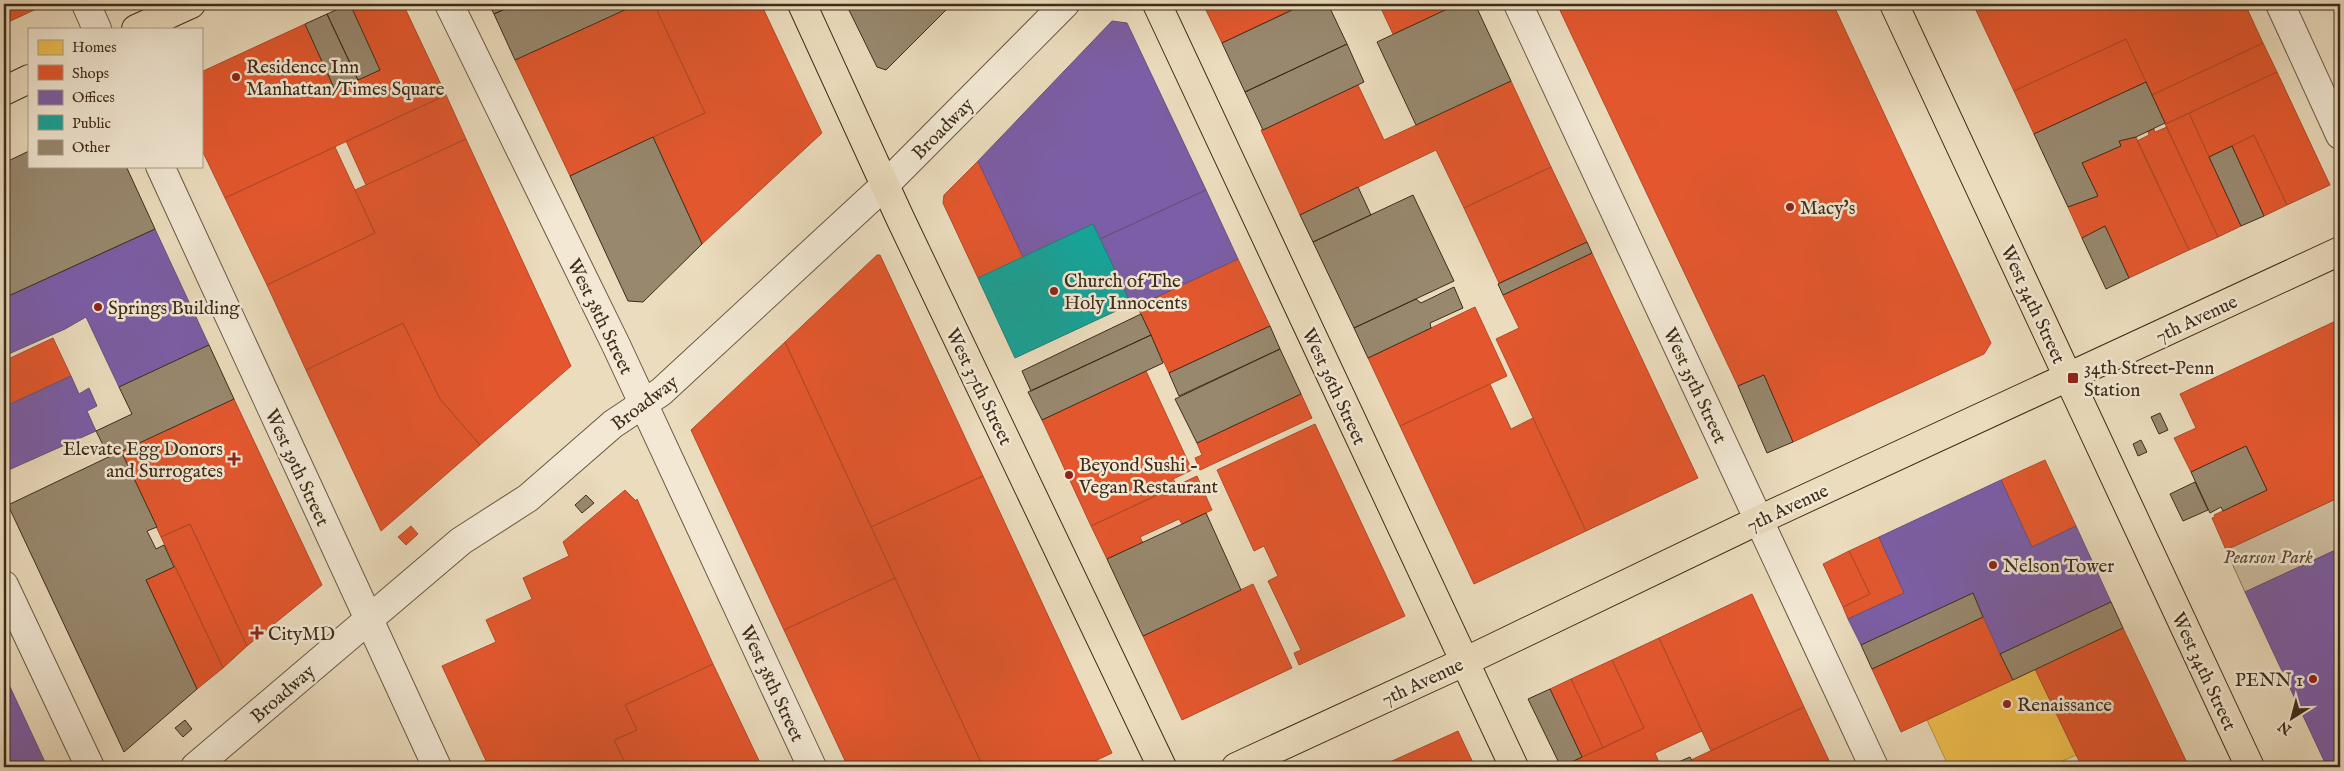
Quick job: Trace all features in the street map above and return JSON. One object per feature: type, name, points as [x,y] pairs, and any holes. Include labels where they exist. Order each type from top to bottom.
[{"type":"main road","points":[[138,28],[191,4]]},
{"type":"main road","name":"West 37th Street","points":[[802,4],[885,185],[1162,767]]},
{"type":"main road","name":"West 36th Street","points":[[1157,4],[1514,767]]},
{"type":"main road","name":"West 34th Street","points":[[1894,4],[2250,767]]},
{"type":"main road","points":[[4,91],[28,79]]},
{"type":"main road","name":"7th Avenue","points":[[1236,767],[1464,662],[1759,520],[2340,251]]},
{"type":"street","points":[[86,4],[97,28]]},
{"type":"street","name":"West 38th Street","points":[[449,4],[643,404],[812,767]]},
{"type":"street","name":"Broadway","points":[[196,767],[461,541],[523,501],[614,424],[661,392],[885,185],[1065,4]]},
{"type":"street","name":"West 35th Street","points":[[1518,4],[1874,767]]},
{"type":"street","points":[[2280,4],[2340,135]]},
{"type":"street","name":"West 39th Street","points":[[161,168],[437,767]]},
{"type":"street","points":[[4,584],[90,767]]},
{"type":"green space","name":"Pearson Park","points":[[2340,497],[2340,548],[2245,592],[2226,550]]},
{"type":"building: Homes","name":"Renaissance","points":[[2035,669],[2076,755],[2049,767],[1949,767],[1927,720]]},
{"type":"building: Shops","points":[[4,4],[47,4],[4,24]]},
{"type":"building: Shops","points":[[350,4],[403,4],[446,95],[225,198],[202,150],[202,72],[305,24],[335,90],[380,70]]},
{"type":"building: Shops","points":[[637,4],[654,4],[705,113],[570,176],[515,60]]},
{"type":"building: Shops","points":[[654,4],[761,4],[822,133],[702,244],[653,137],[705,113]]},
{"type":"building: Shops","points":[[1203,4],[1290,4],[1293,9],[1222,43]]},
{"type":"building: Shops","points":[[1379,4],[1458,4],[1393,34]]},
{"type":"building: Shops","name":"Macy's","points":[[1557,4],[1833,4],[1991,343],[1984,354],[1793,442],[1764,375],[1738,386]]},
{"type":"building: Shops","points":[[1978,4],[2245,4],[2263,43],[2152,95],[2126,39],[2014,91],[1974,6]]},
{"type":"building: Shops","points":[[2126,39],[2146,82],[2034,134],[2014,91]]},
{"type":"building: Shops","points":[[2263,43],[2277,72],[2166,124],[2152,95]]},
{"type":"building: Shops","points":[[2277,72],[2330,185],[2287,205],[2254,135],[2209,157],[2189,113]]},
{"type":"building: Shops","points":[[1511,81],[1551,167],[1464,208],[1436,150],[1300,215],[1261,130],[1358,85],[1384,140]]},
{"type":"building: Shops","points":[[446,95],[466,139],[366,185],[346,141]]},
{"type":"building: Shops","points":[[2189,113],[2241,226],[2218,237],[2165,124]]},
{"type":"building: Shops","points":[[2167,127],[2218,237],[2189,250],[2137,141],[2149,135],[2148,132],[2154,129],[2155,132]]},
{"type":"building: Shops","points":[[2254,135],[2287,205],[2264,216],[2232,146]]},
{"type":"building: Shops","points":[[2136,137],[2189,250],[2129,278],[2105,226],[2082,238],[2068,207],[2098,196],[2082,163],[2121,146],[2119,141]]},
{"type":"building: Shops","points":[[466,139],[571,366],[480,445],[440,399],[403,323],[306,370],[267,285],[375,233],[355,190]]},
{"type":"building: Shops","points":[[335,147],[375,233],[267,285],[225,198]]},
{"type":"building: Shops","points":[[978,161],[1023,257],[978,278],[943,203],[944,195]]},
{"type":"building: Shops","points":[[1551,167],[1587,242],[1499,283],[1464,208]]},
{"type":"building: Shops","points":[[1592,253],[1698,478],[1586,531],[1496,339],[1519,328],[1503,295]]},
{"type":"building: Shops","points":[[877,255],[880,255],[983,476],[871,527],[785,342]]},
{"type":"building: Shops","points":[[1238,259],[1270,326],[1169,373],[1137,306]]},
{"type":"building: Shops","points":[[1475,307],[1507,376],[1400,426],[1368,358]]},
{"type":"building: Shops","points":[[2340,319],[2340,497],[2226,550],[2212,518],[2215,517],[2214,515],[2267,490],[2246,446],[2191,472],[2174,438],[2196,428],[2180,394]]},
{"type":"building: Shops","points":[[403,323],[440,399],[480,445],[381,531],[306,370]]},
{"type":"building: Shops","points":[[53,338],[71,376],[4,407],[4,361]]},
{"type":"building: Shops","points":[[785,342],[895,578],[784,630],[691,430]]},
{"type":"building: Shops","points":[[1146,371],[1192,470],[1173,479],[1177,486],[1091,526],[1042,420]]},
{"type":"building: Shops","points":[[1490,384],[1511,429],[1533,418],[1586,531],[1474,584],[1400,426]]},
{"type":"building: Shops","points":[[1301,394],[1312,418],[1200,470],[1195,458],[1202,455],[1197,443]]},
{"type":"building: Shops","points":[[234,399],[322,585],[247,646],[190,524],[161,537],[121,451]]},
{"type":"building: Shops","points":[[1315,424],[1405,616],[1299,665],[1294,653],[1301,650],[1268,581],[1278,576],[1264,546],[1254,551],[1217,470]]},
{"type":"building: Shops","points":[[2045,460],[2076,526],[2032,547],[2001,480]]},
{"type":"building: Shops","points":[[983,476],[1112,753],[1082,767],[983,767],[871,527]]},
{"type":"building: Shops","points":[[1197,476],[1212,510],[1182,524],[1179,519],[1140,537],[1143,543],[1107,559],[1091,526]]},
{"type":"building: Shops","points":[[625,490],[636,501],[637,499],[713,664],[625,705],[637,730],[614,740],[627,767],[489,767],[442,666],[496,642],[486,620],[532,599],[523,578],[569,556],[563,542]]},
{"type":"building: Shops","points":[[190,524],[247,646],[223,668],[161,537]]},
{"type":"building: Shops","points":[[411,526],[418,534],[406,545],[398,537]]},
{"type":"building: Shops","points":[[1879,537],[1904,593],[1848,619],[1843,607],[1870,594],[1849,551]]},
{"type":"building: Shops","points":[[1849,551],[1870,594],[1843,607],[1823,564]]},
{"type":"building: Shops","points":[[175,566],[223,668],[197,689],[146,580]]},
{"type":"building: Shops","points":[[895,578],[983,767],[848,767],[784,630]]},
{"type":"building: Shops","points":[[1253,584],[1292,668],[1182,720],[1143,636]]},
{"type":"building: Shops","points":[[1752,594],[1804,707],[1711,751],[1659,638]]},
{"type":"building: Shops","points":[[1983,617],[2013,680],[1901,732],[1872,669]]},
{"type":"building: Shops","points":[[2123,628],[2189,767],[2082,767],[2035,669]]},
{"type":"building: Shops","points":[[1659,638],[1702,731],[1655,753],[1661,767],[1561,767],[1644,728],[1612,660]]},
{"type":"building: Shops","points":[[1612,660],[1644,728],[1603,748],[1571,679]]},
{"type":"building: Shops","points":[[713,664],[762,767],[627,767],[614,740],[637,730],[625,705]]},
{"type":"building: Shops","points":[[1571,679],[1603,748],[1582,757],[1550,689]]},
{"type":"building: Shops","points":[[1804,707],[1832,767],[1695,767],[1691,760]]},
{"type":"building: Shops","points":[[1458,731],[1475,767],[1379,767]]},
{"type":"building: Offices","points":[[1112,21],[1127,23],[1206,190],[1100,239],[1093,224],[1023,257],[978,161]]},
{"type":"building: Offices","points":[[1206,190],[1238,259],[1133,308],[1100,239]]},
{"type":"building: Offices","name":"Springs Building","points":[[155,229],[209,345],[119,387],[86,317],[65,329],[4,356],[4,298]]},
{"type":"building: Offices","points":[[71,376],[79,394],[89,388],[97,406],[87,411],[96,431],[4,472],[4,407]]},
{"type":"building: Offices","name":"Nelson Tower","points":[[2001,480],[2032,547],[2076,526],[2111,602],[2000,654],[1973,593],[1861,645],[1848,619],[1904,593],[1879,537]]},
{"type":"building: Offices","name":"PENN 1","points":[[2340,548],[2340,767],[2327,767],[2245,592]]},
{"type":"building: Offices","points":[[4,674],[45,762],[47,767],[4,767]]},
{"type":"building: Public","name":"Church of The Holy Innocents","points":[[1093,224],[1131,304],[1015,358],[978,278]]},
{"type":"building: Other","points":[[350,4],[380,70],[358,80],[327,14]]},
{"type":"building: Other","points":[[489,4],[516,4],[494,14]]},
{"type":"building: Other","points":[[516,4],[627,4],[629,8],[515,60],[494,14]]},
{"type":"building: Other","points":[[846,4],[952,4],[886,70],[877,67]]},
{"type":"building: Other","points":[[1305,4],[1328,4],[1347,44],[1245,92],[1222,43]]},
{"type":"building: Other","points":[[1458,4],[1475,4],[1511,81],[1416,125],[1377,42]]},
{"type":"building: Other","points":[[327,14],[358,80],[335,90],[305,24]]},
{"type":"building: Other","points":[[1347,44],[1364,82],[1263,130],[1245,92]]},
{"type":"building: Other","points":[[2146,82],[2165,123],[2136,137],[2119,141],[2121,146],[2082,163],[2098,196],[2068,207],[2034,134]]},
{"type":"building: Other","points":[[653,137],[702,244],[643,302],[628,301],[570,176]]},
{"type":"building: Other","points":[[2232,146],[2264,216],[2241,226],[2209,157]]},
{"type":"building: Other","points":[[28,151],[28,168],[127,168],[155,229],[4,298],[4,163]]},
{"type":"building: Other","points":[[1358,187],[1371,215],[1313,242],[1300,215]]},
{"type":"building: Other","points":[[1413,195],[1454,281],[1354,328],[1313,242]]},
{"type":"building: Other","points":[[2105,226],[2129,278],[2106,289],[2082,238]]},
{"type":"building: Other","points":[[1587,242],[1592,253],[1503,295],[1498,284]]},
{"type":"building: Other","points":[[1454,287],[1463,308],[1430,323],[1431,328],[1368,358],[1354,328],[1416,299],[1421,303]]},
{"type":"building: Other","points":[[1141,314],[1151,335],[1031,391],[1022,371]]},
{"type":"building: Other","points":[[1270,326],[1280,349],[1179,396],[1169,373]]},
{"type":"building: Other","points":[[1151,335],[1163,363],[1042,420],[1028,392]]},
{"type":"building: Other","points":[[209,345],[234,399],[109,457],[96,431],[132,414],[119,387]]},
{"type":"building: Other","points":[[1280,349],[1301,394],[1197,443],[1175,399]]},
{"type":"building: Other","points":[[1764,375],[1793,442],[1767,453],[1738,386]]},
{"type":"building: Other","points":[[2160,413],[2168,430],[2159,434],[2151,417]]},
{"type":"building: Other","points":[[2141,440],[2147,452],[2138,456],[2133,444]]},
{"type":"building: Other","points":[[2246,446],[2267,490],[2223,511],[2221,507],[2210,513],[2191,472]]},
{"type":"building: Other","points":[[121,451],[157,527],[147,531],[156,549],[164,545],[174,567],[146,580],[197,689],[124,752],[8,505]]},
{"type":"building: Other","points":[[2195,482],[2208,510],[2183,521],[2170,494]]},
{"type":"building: Other","points":[[586,495],[594,503],[582,513],[575,505]]},
{"type":"building: Other","points":[[1206,513],[1241,590],[1143,636],[1107,559]]},
{"type":"building: Other","points":[[1973,593],[1983,617],[1872,669],[1861,645]]},
{"type":"building: Other","points":[[2111,602],[2123,628],[2013,680],[2000,654]]},
{"type":"building: Other","points":[[1550,689],[1582,757],[1561,767],[1528,699]]},
{"type":"building: Other","points":[[185,720],[192,729],[183,737],[175,728]]},
{"type":"building: Other","points":[[1690,757],[1695,767],[1667,767]]},
{"type":"place","name":"Residence Inn Manhattan/Times Square","points":[[236,77]]},
{"type":"place","name":"Macy's","points":[[1790,207]]},
{"type":"place","name":"Church of The Holy Innocents","points":[[1054,291]]},
{"type":"place","name":"Springs Building","points":[[98,307]]},
{"type":"place","name":"34th Street–Penn Station","points":[[2073,378]]},
{"type":"place","name":"Elevate Egg Donors and Surrogates","points":[[234,459]]},
{"type":"place","name":"Beyond Sushi - Vegan Restaurant","points":[[1069,475]]},
{"type":"place","name":"Nelson Tower","points":[[1993,565]]},
{"type":"place","name":"CityMD","points":[[257,633]]},
{"type":"place","name":"PENN 1","points":[[2313,679]]},
{"type":"place","name":"Renaissance","points":[[2007,704]]}]
